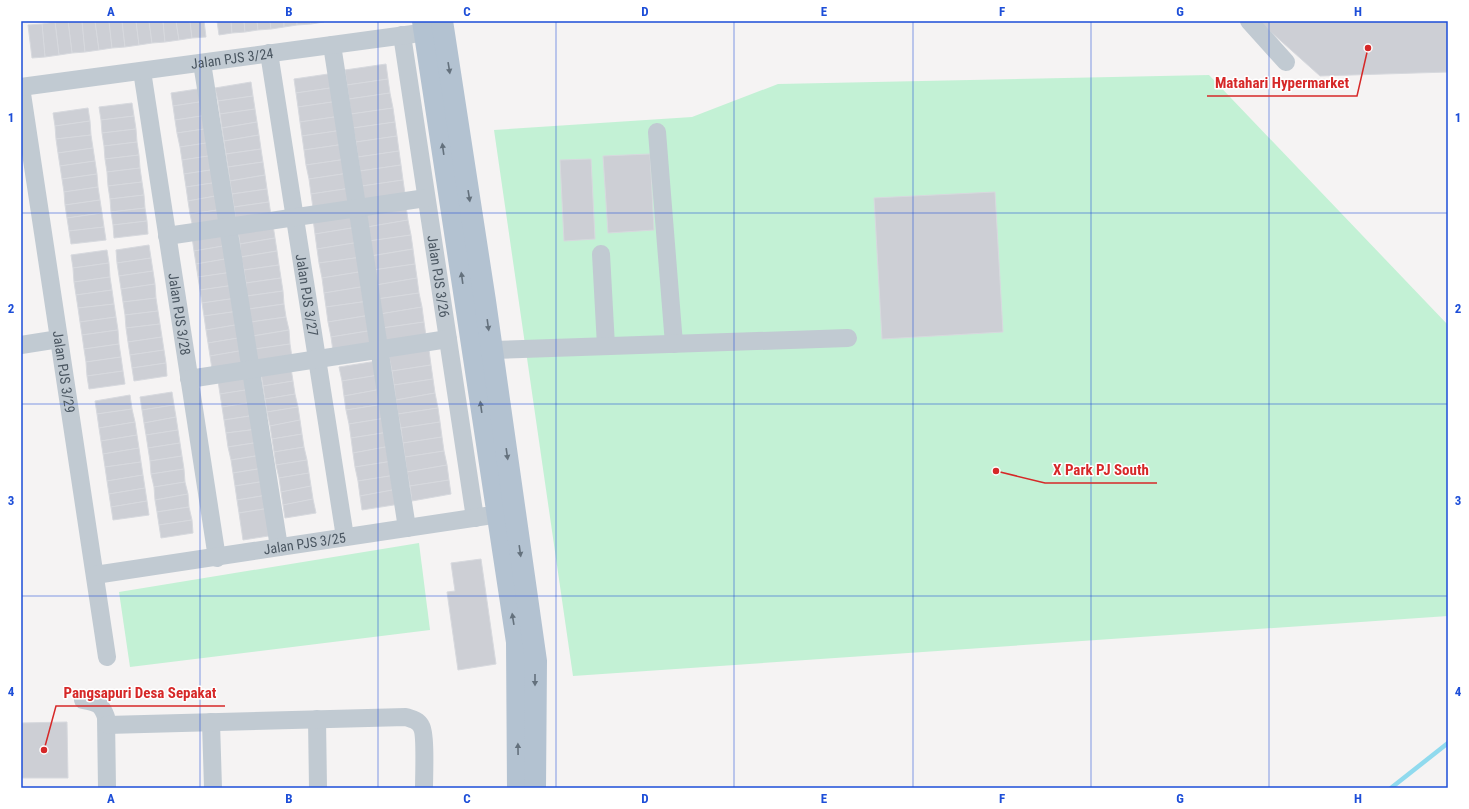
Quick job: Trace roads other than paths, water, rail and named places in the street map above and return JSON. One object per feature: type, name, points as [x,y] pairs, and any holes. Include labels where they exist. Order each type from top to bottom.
[{"type":"main road","points":[[434,26],[492,350],[517,642],[518,788]]},
{"type":"main road","points":[[434,26],[506,513],[536,661],[535,788]]},
{"type":"street","points":[[1249,21],[1286,62]]},
{"type":"street","name":"Jalan PJS 3/24","points":[[21,87],[402,35],[434,26]]},
{"type":"street","name":"Jalan PJS 3/26","points":[[402,35],[475,518]]},
{"type":"street","points":[[332,45],[408,528]]},
{"type":"street","name":"Jalan PJS 3/27","points":[[269,53],[345,537]]},
{"type":"street","points":[[202,62],[279,547]]},
{"type":"street","name":"Jalan PJS 3/28","points":[[142,71],[216,558]]},
{"type":"street","name":"Jalan PJS 3/29","points":[[21,87],[107,656]]},
{"type":"street","points":[[657,132],[674,344]]},
{"type":"street","points":[[167,236],[426,198]]},
{"type":"street","points":[[600,254],[606,346]]},
{"type":"street","points":[[492,350],[848,338]]},
{"type":"street","points":[[189,379],[448,339]]},
{"type":"street","points":[[21,345],[59,340]]},
{"type":"street","name":"Jalan PJS 3/25","points":[[95,575],[216,558],[279,547],[506,513]]},
{"type":"street","points":[[83,700],[94,702],[103,707],[106,717],[107,788]]},
{"type":"street","points":[[107,725],[406,717],[415,720],[422,727],[424,740],[424,788]]},
{"type":"street","points":[[317,719],[318,788]]},
{"type":"street","points":[[211,722],[213,788]]},
{"type":"waterway","points":[[1391,788],[1448,743]]},
{"type":"place","name":"Matahari Hypermarket","points":[[1368,48]]},
{"type":"place","name":"X Park PJ South","points":[[996,471]]},
{"type":"place","name":"Pangsapuri Desa Sepakat","points":[[44,750]]}]
